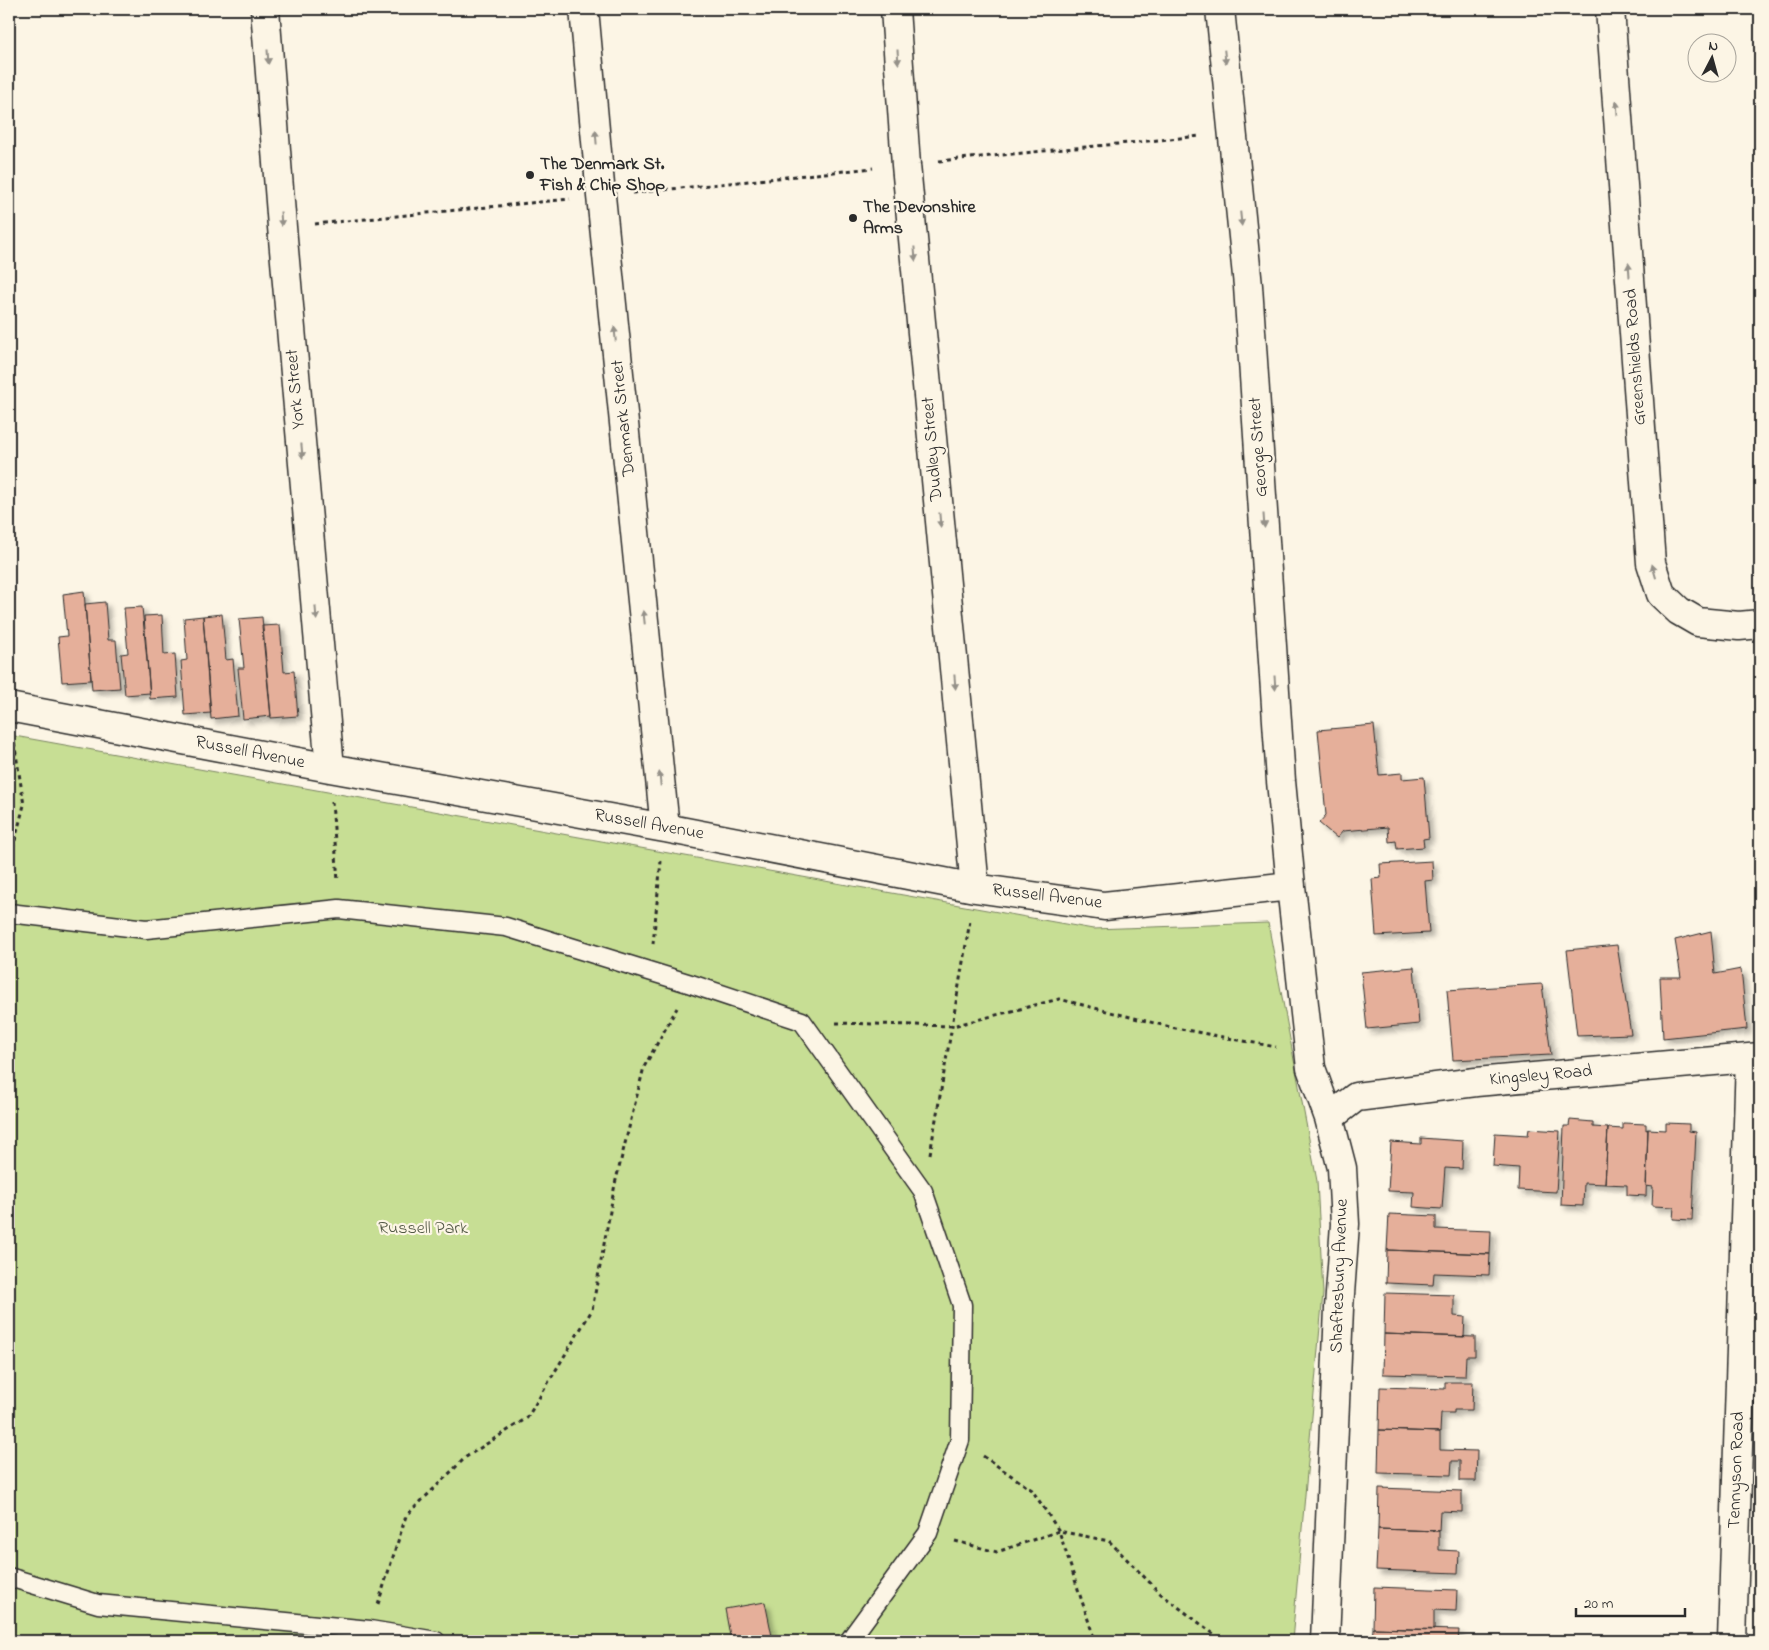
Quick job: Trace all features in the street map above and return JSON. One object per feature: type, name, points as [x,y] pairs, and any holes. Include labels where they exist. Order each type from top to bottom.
[{"type":"street","name":"York Street","points":[[264,9],[330,768]]},
{"type":"street","name":"Denmark Street","points":[[584,9],[665,828]]},
{"type":"street","name":"Dudley Street","points":[[895,9],[906,165],[975,888]]},
{"type":"street","name":"George Street","points":[[1220,9],[1248,286],[1281,780],[1291,886]]},
{"type":"street","name":"Greenshields Road","points":[[1610,9],[1652,563],[1661,594],[1679,611],[1698,622],[1739,626],[1760,624]]},
{"type":"street","name":"Russell Avenue","points":[[9,707],[330,768],[665,828],[975,888],[1104,906],[1291,886]]},
{"type":"street","name":"Shaftesbury Avenue","points":[[1291,886],[1311,1068],[1329,1118],[1342,1168],[1345,1224],[1325,1641]]},
{"type":"street","name":"Kingsley Road","points":[[1329,1118],[1356,1097],[1476,1082],[1755,1058]]},
{"type":"street","name":"Tennyson Road","points":[[1732,1641],[1755,1058]]},
{"type":"lane","points":[[9,913],[146,929],[339,909],[506,927],[691,984],[802,1021],[924,1191],[962,1305],[960,1440],[928,1533],[849,1641]]},
{"type":"lane","points":[[9,1577],[98,1604],[370,1630],[436,1641]]},
{"type":"path","points":[[282,227],[1232,132]]},
{"type":"path","points":[[9,864],[24,805],[13,739]]},
{"type":"path","points":[[330,768],[339,909]]},
{"type":"path","points":[[650,971],[665,828]]},
{"type":"path","points":[[924,1191],[975,888]]},
{"type":"path","points":[[370,1630],[406,1516],[466,1457],[527,1418],[592,1310],[615,1184],[644,1068],[691,984]]},
{"type":"path","points":[[802,1021],[953,1026],[1059,999],[1170,1027],[1309,1053]]},
{"type":"path","points":[[960,1440],[1032,1490],[1059,1531],[1095,1641]]},
{"type":"path","points":[[928,1533],[998,1552],[1059,1531],[1109,1541],[1161,1594],[1223,1641]]},
{"type":"green space","name":"Russell Park","points":[[9,735],[1093,929],[1268,923],[1317,1181],[1323,1293],[1292,1641],[9,1641]]},
{"type":"building","points":[[84,591],[91,680],[62,682],[58,637],[67,636],[63,594]]},
{"type":"building","points":[[105,602],[108,640],[116,640],[120,688],[92,690],[85,604]]},
{"type":"building","points":[[142,607],[150,693],[125,695],[121,654],[128,653],[124,608]]},
{"type":"building","points":[[222,614],[226,660],[233,659],[238,716],[211,719],[203,616]]},
{"type":"building","points":[[162,615],[164,655],[175,654],[178,697],[150,699],[144,616]]},
{"type":"building","points":[[203,616],[211,713],[185,715],[181,661],[187,660],[184,618]]},
{"type":"building","points":[[262,617],[271,716],[243,719],[238,668],[244,668],[239,619]]},
{"type":"building","points":[[280,625],[284,672],[294,671],[298,716],[271,718],[262,626]]},
{"type":"building","points":[[1374,725],[1379,775],[1402,773],[1402,779],[1424,777],[1429,838],[1423,839],[1424,847],[1397,849],[1396,841],[1389,842],[1388,827],[1343,831],[1337,838],[1319,823],[1326,815],[1318,730]]},
{"type":"building","points":[[1432,861],[1433,880],[1425,881],[1429,933],[1376,936],[1372,879],[1381,878],[1380,864]]},
{"type":"building","points":[[1711,931],[1715,974],[1741,969],[1747,1029],[1663,1038],[1660,977],[1681,977],[1675,940]]},
{"type":"building","points":[[1617,945],[1631,1034],[1577,1036],[1567,950]]},
{"type":"building","points":[[1414,967],[1419,1024],[1367,1029],[1361,972]]},
{"type":"building","points":[[1542,984],[1551,1055],[1453,1060],[1447,990]]},
{"type":"building","points":[[1570,1120],[1593,1122],[1593,1127],[1608,1128],[1605,1184],[1584,1183],[1583,1206],[1561,1205],[1564,1126],[1569,1126]]},
{"type":"building","points":[[1623,1123],[1646,1124],[1646,1130],[1648,1129],[1646,1196],[1627,1195],[1627,1185],[1605,1184],[1608,1128],[1623,1129]]},
{"type":"building","points":[[1666,1123],[1689,1124],[1689,1131],[1696,1132],[1692,1220],[1673,1219],[1674,1207],[1652,1206],[1653,1187],[1646,1186],[1648,1129],[1666,1130]]},
{"type":"building","points":[[1529,1129],[1560,1131],[1556,1192],[1518,1190],[1519,1168],[1493,1166],[1495,1133],[1528,1135]]},
{"type":"building","points":[[1421,1138],[1463,1141],[1462,1169],[1445,1168],[1442,1209],[1413,1207],[1414,1192],[1388,1191],[1391,1142],[1421,1144]]},
{"type":"building","points":[[1389,1214],[1436,1216],[1436,1229],[1491,1231],[1490,1254],[1387,1250]]},
{"type":"building","points":[[1387,1250],[1490,1254],[1489,1275],[1434,1273],[1433,1285],[1386,1283]]},
{"type":"building","points":[[1385,1293],[1454,1295],[1454,1316],[1465,1317],[1464,1337],[1384,1334]]},
{"type":"building","points":[[1384,1334],[1475,1337],[1475,1356],[1466,1356],[1465,1376],[1383,1374]]},
{"type":"building","points":[[1445,1382],[1473,1382],[1472,1410],[1454,1410],[1454,1413],[1441,1413],[1440,1432],[1379,1430],[1380,1387],[1445,1389]]},
{"type":"building","points":[[1379,1430],[1440,1432],[1440,1450],[1477,1451],[1476,1481],[1460,1481],[1460,1461],[1452,1461],[1451,1475],[1378,1473]]},
{"type":"building","points":[[1379,1488],[1462,1491],[1462,1512],[1440,1511],[1439,1531],[1378,1529]]},
{"type":"building","points":[[1378,1529],[1439,1531],[1439,1550],[1459,1551],[1458,1573],[1376,1570]]},
{"type":"building","points":[[1374,1587],[1457,1590],[1456,1611],[1434,1610],[1434,1630],[1373,1628]]},
{"type":"building","points":[[765,1602],[773,1641],[731,1641],[725,1609]]},
{"type":"building","points":[[1373,1628],[1459,1630],[1458,1641],[1372,1641]]},
{"type":"place","name":"The Denmark St. Fish & Chip Shop","points":[[530,175]]},
{"type":"place","name":"The Devonshire Arms","points":[[853,218]]}]
